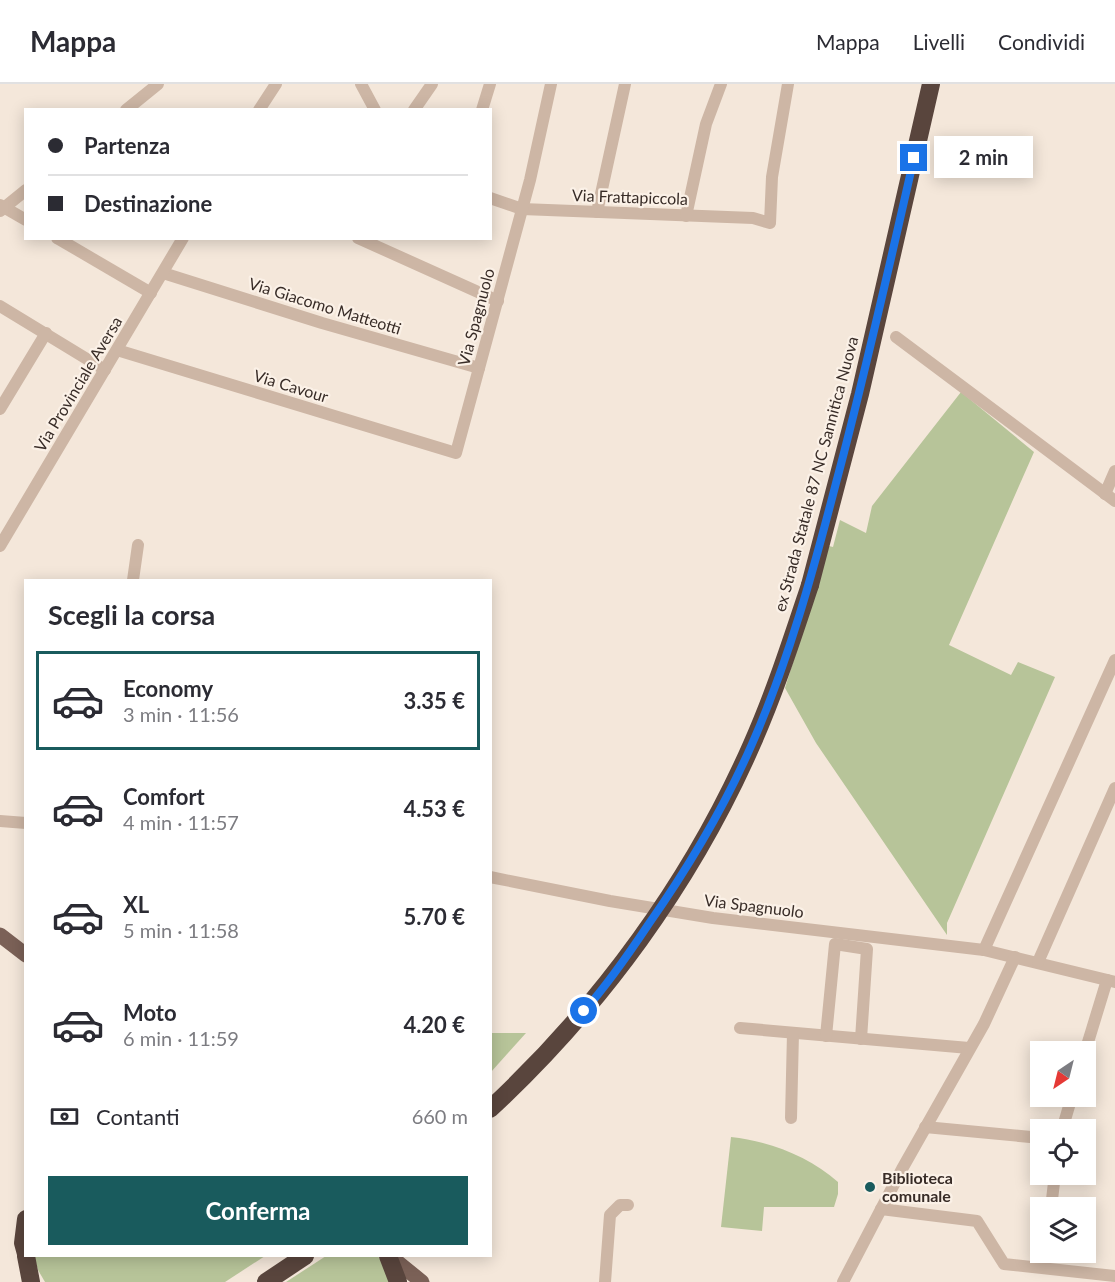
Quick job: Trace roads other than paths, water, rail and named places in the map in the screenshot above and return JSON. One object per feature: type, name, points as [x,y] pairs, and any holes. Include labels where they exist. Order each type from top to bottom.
[{"type":"highway","name":"ex Strada Statale 87 NC Sannitica Nuova","points":[[492,1106],[550,1050],[598,996],[691,861],[715,821],[752,744],[784,664],[810,585],[860,394],[932,84]]},
{"type":"highway","points":[[266,1282],[303,1257]]},
{"type":"highway","points":[[389,1257],[398,1282]]},
{"type":"main road","points":[[0,935],[24,953]]},
{"type":"main road","points":[[390,1257],[422,1282]]},
{"type":"street","points":[[260,108],[276,84]]},
{"type":"street","points":[[361,84],[374,108]]},
{"type":"street","points":[[415,108],[432,84]]},
{"type":"street","points":[[483,108],[490,84]]},
{"type":"street","name":"Via Spagnuolo","points":[[456,453],[522,209],[551,84]]},
{"type":"street","points":[[597,212],[625,84]]},
{"type":"street","points":[[686,216],[706,124],[721,84]]},
{"type":"street","name":"Via Frattapiccola","points":[[492,199],[522,209],[753,218],[771,223],[772,177],[788,84]]},
{"type":"street","points":[[128,108],[152,86]]},
{"type":"street","points":[[24,192],[2,208],[24,219]]},
{"type":"street","points":[[60,240],[151,293]]},
{"type":"street","name":"Via Provinciale Aversa","points":[[0,546],[182,240]]},
{"type":"street","points":[[362,240],[498,301]]},
{"type":"street","name":"Via Giacomo Matteotti","points":[[163,273],[322,323],[479,368]]},
{"type":"street","points":[[0,306],[105,370]]},
{"type":"street","points":[[0,408],[46,333]]},
{"type":"street","points":[[896,337],[1110,497],[1115,471]]},
{"type":"street","name":"Via Cavour","points":[[117,351],[456,453]]},
{"type":"street","points":[[133,579],[138,545]]},
{"type":"street","points":[[984,950],[1115,660]]},
{"type":"street","points":[[1038,962],[1115,788]]},
{"type":"street","points":[[0,821],[24,823]]},
{"type":"street","name":"Via Spagnuolo","points":[[492,876],[610,901],[713,918],[984,950],[1111,981]]},
{"type":"street","points":[[826,1036],[835,945],[867,949],[861,1039]]},
{"type":"street","points":[[843,1282],[925,1127],[984,1024],[1015,957]]},
{"type":"street","points":[[1089,1041],[1111,981]]},
{"type":"street","points":[[740,1028],[969,1048]]},
{"type":"street","points":[[791,1118],[793,1033]]},
{"type":"street","points":[[925,1127],[1030,1137]]},
{"type":"street","points":[[605,1282],[610,1215],[620,1205],[628,1205]]},
{"type":"street","points":[[881,1209],[977,1221],[1004,1264],[1115,1276]]},
{"type":"place","name":"Biblioteca comunale","points":[[870,1187]]}]
